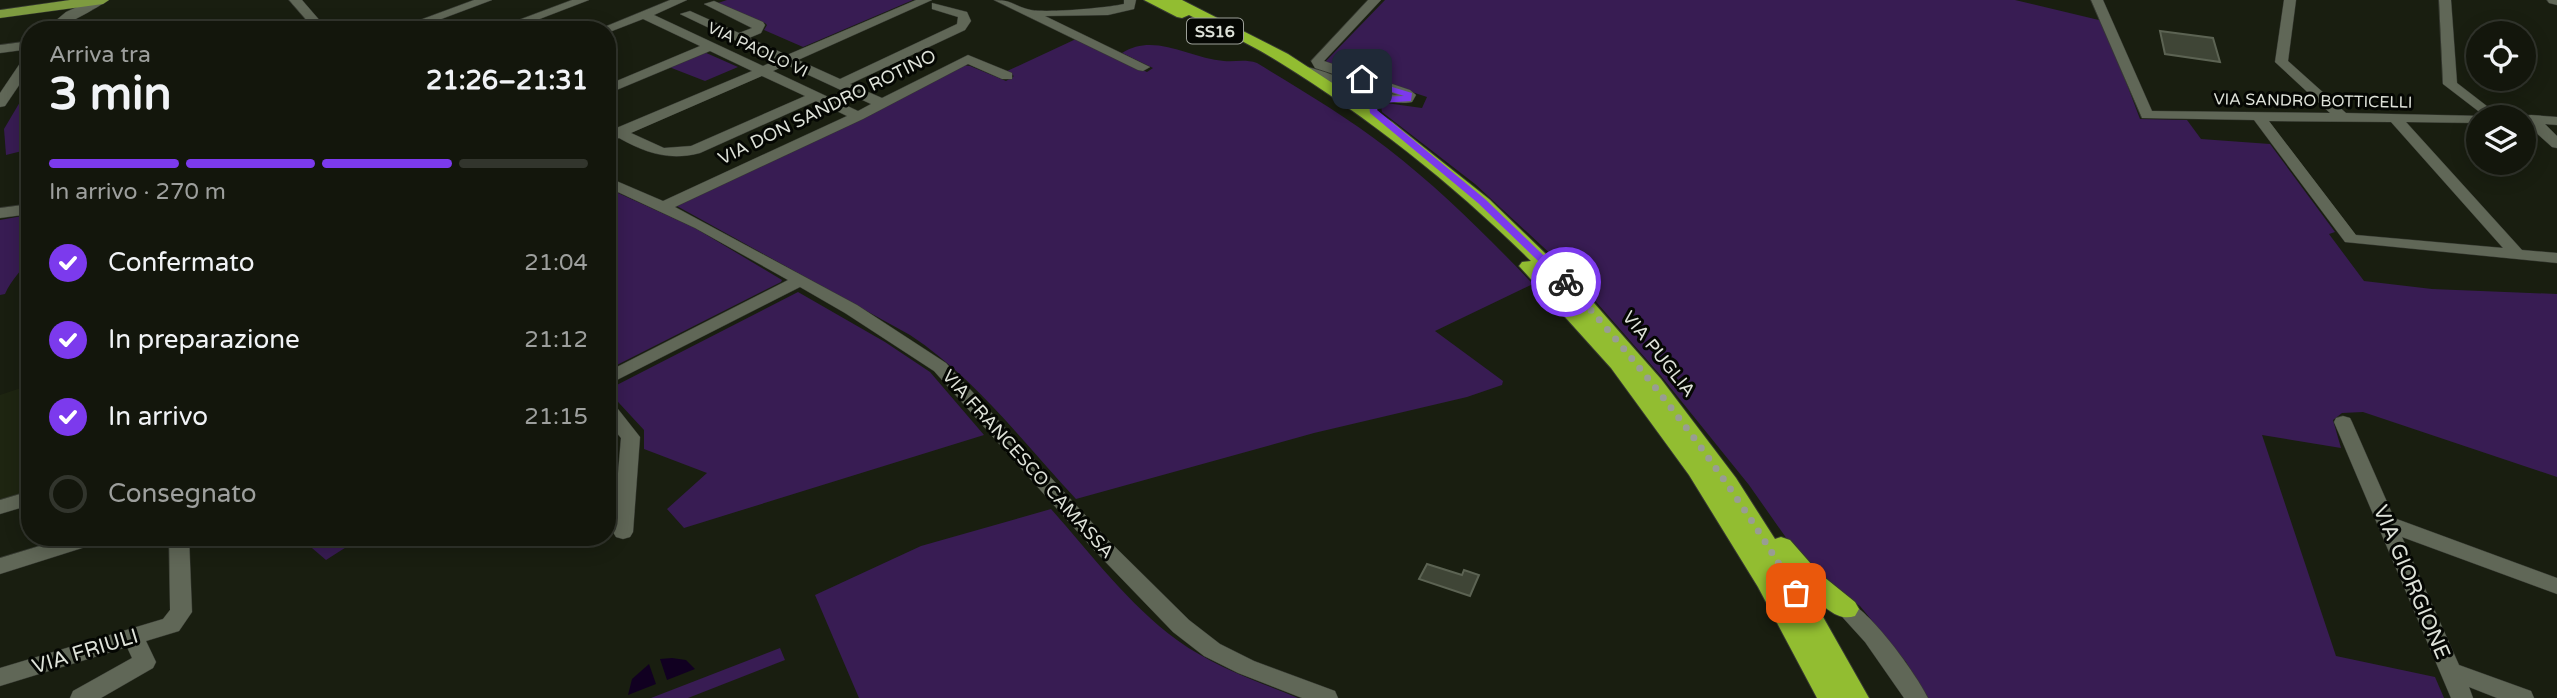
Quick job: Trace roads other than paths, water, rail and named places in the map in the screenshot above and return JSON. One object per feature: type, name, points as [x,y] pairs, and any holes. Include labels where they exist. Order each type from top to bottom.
[{"type":"highway","name":"SS16","points":[[1152,0],[1277,64],[1396,146],[1468,205],[1545,281],[1611,354],[1691,458],[1766,577],[1831,698]]},
{"type":"highway","name":"VIA PUGLIA","points":[[1171,0],[1301,68],[1394,129],[1482,201],[1560,276],[1650,379],[1707,456],[1785,573],[1855,698]]},
{"type":"highway","points":[[1707,456],[1725,471],[1810,580],[1846,609]]},
{"type":"main road","points":[[0,12],[56,3],[103,0]]},
{"type":"street","points":[[62,21],[103,0]]},
{"type":"street","points":[[295,0],[313,21]]},
{"type":"street","points":[[425,21],[486,0]]},
{"type":"street","points":[[524,21],[583,0]]},
{"type":"street","points":[[616,134],[898,12],[950,0]]},
{"type":"street","points":[[1000,0],[1143,67]]},
{"type":"street","points":[[1027,13],[1108,11],[1130,6],[1130,0]]},
{"type":"street","points":[[1375,0],[1317,61],[1320,65],[1409,95],[1408,99],[1378,100],[1373,104],[1373,111],[1394,129]]},
{"type":"street","name":"VIA SANDRO BOTTICELLI","points":[[2097,0],[2147,116],[2466,119]]},
{"type":"street","points":[[2290,0],[2281,62],[2342,117]]},
{"type":"street","points":[[2445,0],[2450,84],[2478,105]]},
{"type":"street","points":[[59,21],[80,1]]},
{"type":"street","points":[[53,21],[63,8],[56,3]]},
{"type":"street","points":[[663,23],[682,3]]},
{"type":"street","points":[[616,25],[682,3],[711,4]]},
{"type":"street","name":"VIA PAOLO VI","points":[[682,3],[739,38],[881,103]]},
{"type":"street","points":[[839,84],[961,27],[965,21],[963,15],[931,3]]},
{"type":"street","name":"VIA PAOLO VI","points":[[711,4],[759,25],[757,30],[739,38]]},
{"type":"street","name":"VIA PAOLO VI","points":[[643,14],[858,116]]},
{"type":"street","points":[[0,49],[21,46]]},
{"type":"street","points":[[616,86],[711,46]]},
{"type":"street","name":"VIA DON SANDRO ROTINO","points":[[663,207],[858,116],[968,59],[1007,76]]},
{"type":"street","points":[[1301,68],[1330,81],[1392,99]]},
{"type":"street","points":[[0,103],[21,72]]},
{"type":"street","points":[[0,82],[15,80]]},
{"type":"street","points":[[616,136],[656,152],[680,153],[695,150],[817,96]]},
{"type":"street","points":[[2259,117],[2351,239],[2557,258]]},
{"type":"street","points":[[2395,118],[2516,254]]},
{"type":"street","points":[[2536,119],[2554,120]]},
{"type":"street","points":[[2536,126],[2557,144]]},
{"type":"street","name":"VIA FRANCESCO CAMASSA","points":[[616,185],[663,207],[861,315],[940,367],[1100,544],[1181,626],[1212,650],[1327,698]]},
{"type":"street","points":[[0,213],[21,210]]},
{"type":"street","points":[[616,374],[799,281]]},
{"type":"street","points":[[616,419],[631,437],[623,532]]},
{"type":"street","name":"VIA GIORGIONE","points":[[2343,422],[2450,670],[2523,698]]},
{"type":"street","points":[[0,507],[21,501]]},
{"type":"street","points":[[2387,523],[2557,586]]},
{"type":"street","points":[[0,566],[65,546]]},
{"type":"street","name":"VIA FRIULI","points":[[0,677],[171,625],[181,612],[178,546]]},
{"type":"street","points":[[1846,609],[1873,636],[1917,698]]},
{"type":"street","points":[[81,698],[145,662],[133,636]]},
{"type":"street","points":[[2450,670],[2462,698]]}]
